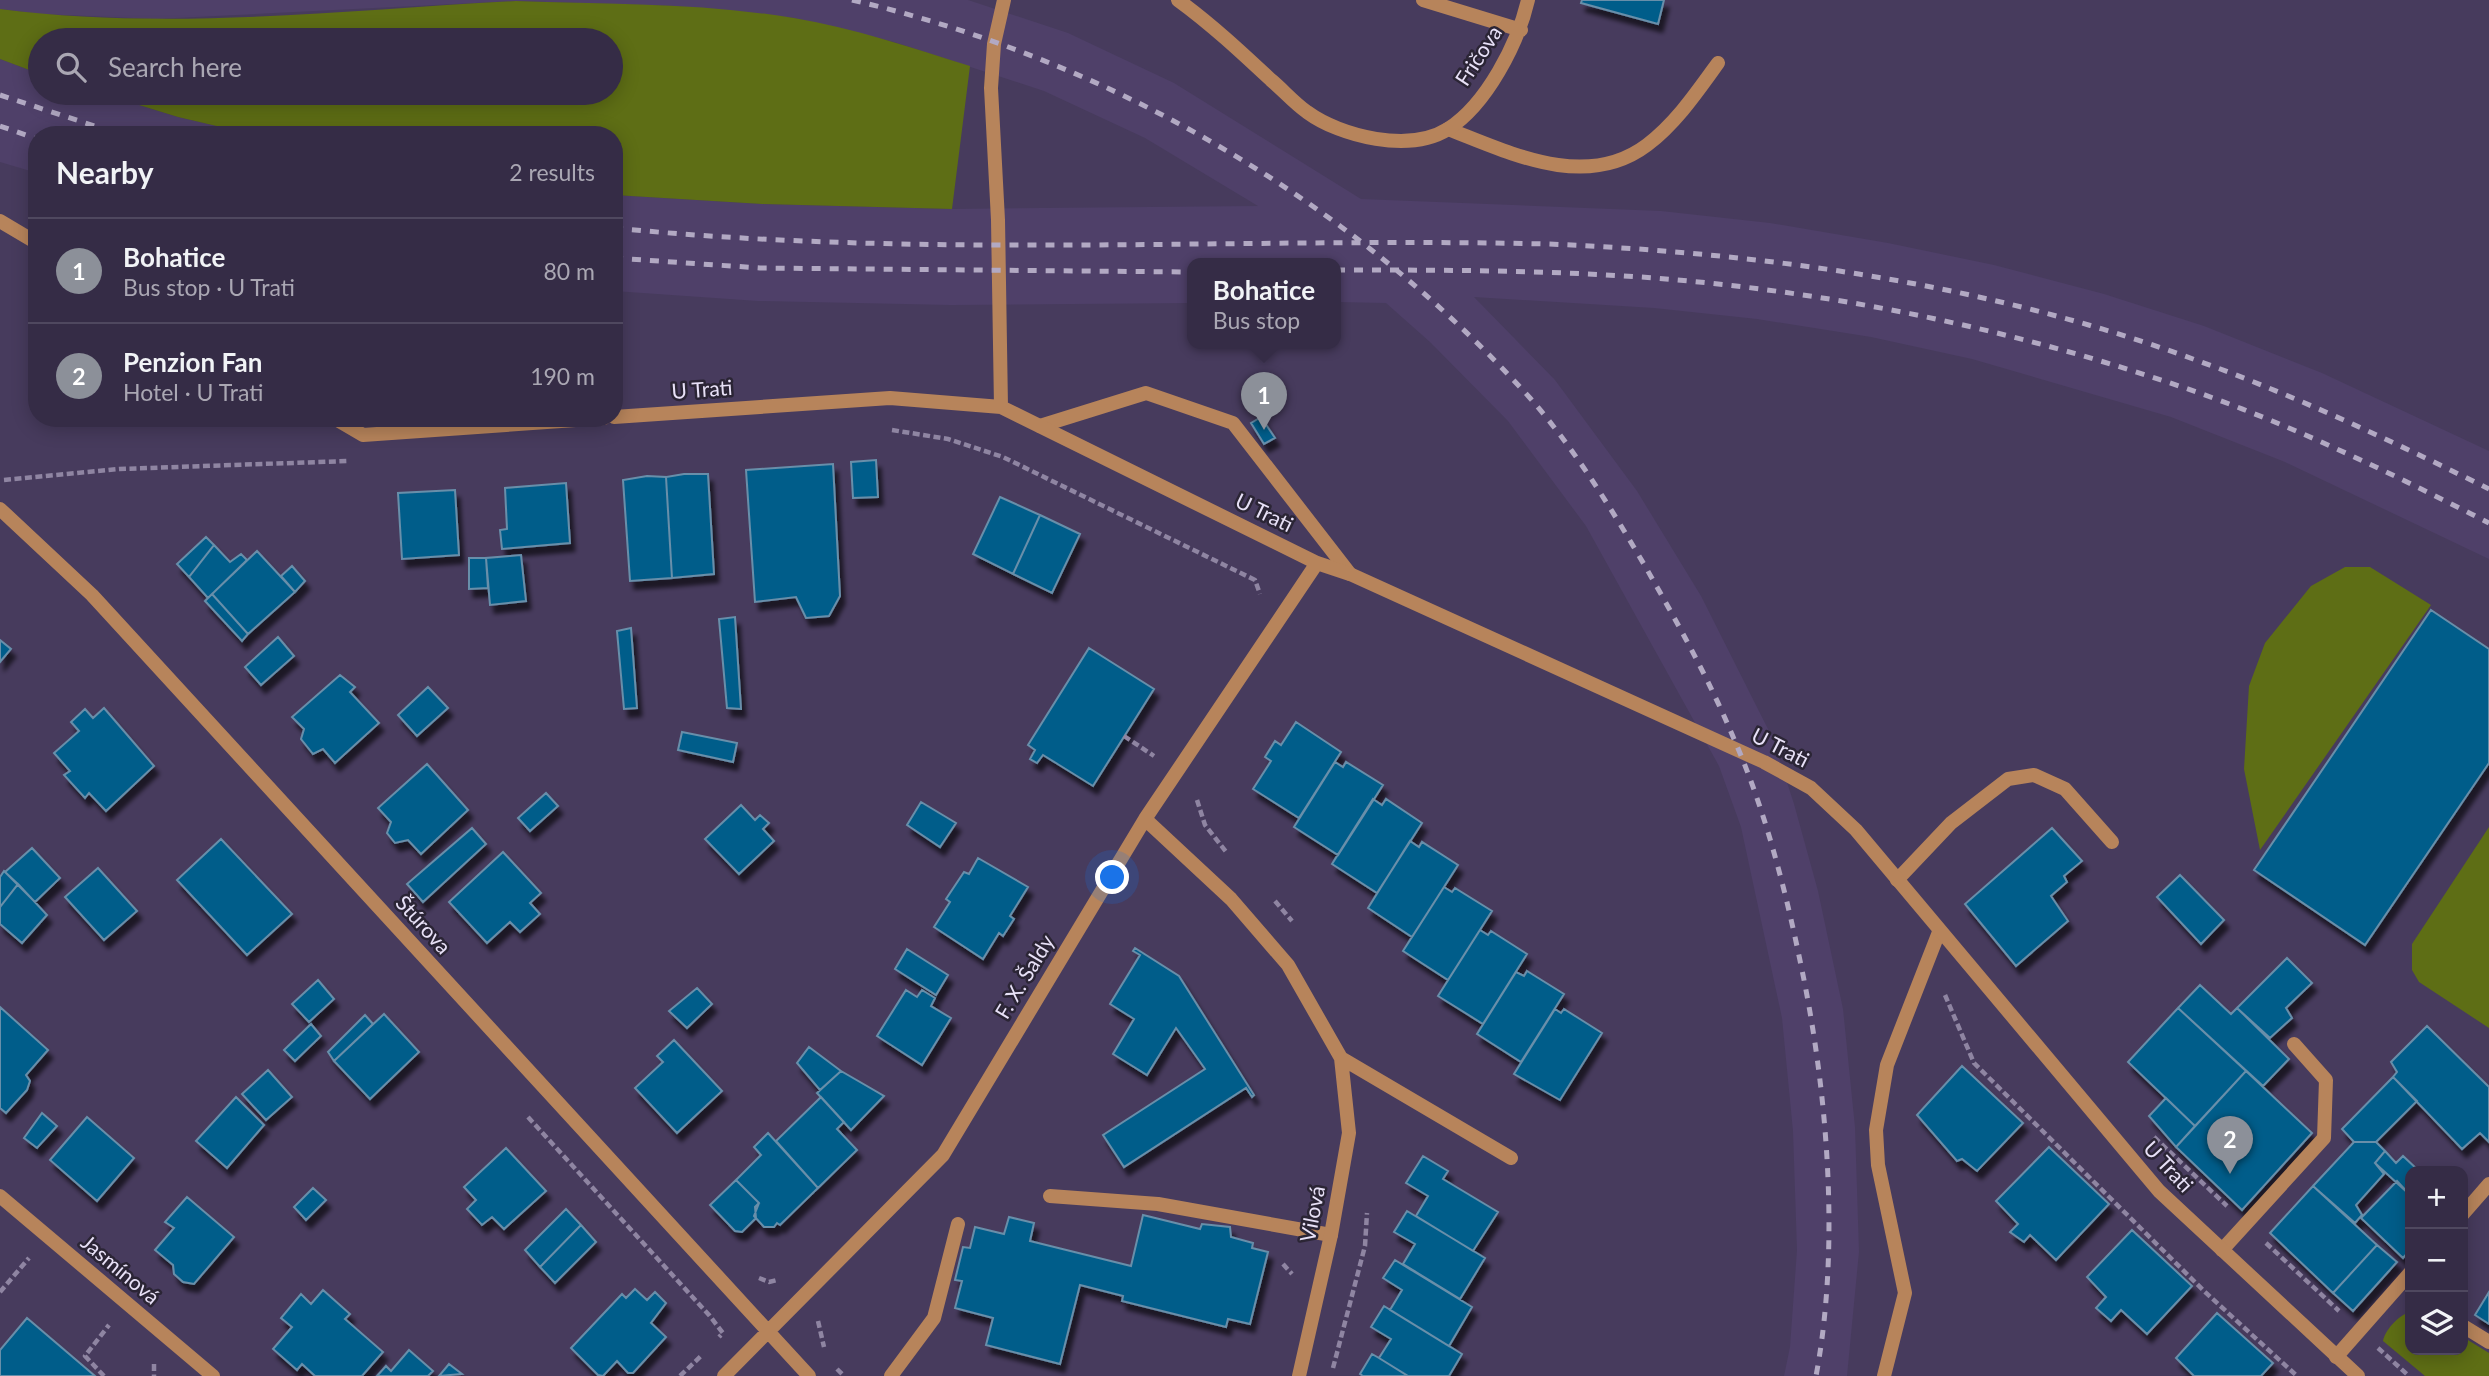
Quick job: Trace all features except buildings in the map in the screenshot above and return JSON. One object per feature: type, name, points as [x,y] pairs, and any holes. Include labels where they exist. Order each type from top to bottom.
[{"type":"street","points":[[1001,407],[998,220],[991,88],[994,44],[1004,0]]},
{"type":"street","name":"Fričova","points":[[1178,0],[1215,28],[1308,113],[1360,137],[1411,142],[1448,129],[1483,95],[1521,30],[1423,0]]},
{"type":"street","points":[[1521,30],[1528,0]]},
{"type":"street","points":[[1448,129],[1518,157],[1569,168],[1603,165],[1647,145],[1678,116],[1718,63]]},
{"type":"street","points":[[0,221],[28,238]]},
{"type":"street","points":[[1040,426],[1146,393],[1233,423],[1350,574]]},
{"type":"street","name":"U Trati","points":[[623,417],[890,398],[1001,407],[1317,563],[1350,574],[1764,762],[1811,788],[1856,830],[1938,932],[2159,1191],[2358,1376]]},
{"type":"street","points":[[349,427],[363,435],[476,427]]},
{"type":"street","name":"Štúrova","points":[[0,509],[92,595],[809,1376]]},
{"type":"street","name":"F. X. Šaldy","points":[[724,1376],[943,1155],[1145,819],[1317,563]]},
{"type":"street","points":[[1897,880],[1951,822],[2008,779],[2034,775],[2065,789],[2112,842]]},
{"type":"street","name":"Vilová","points":[[1145,819],[1231,900],[1288,965],[1341,1058],[1349,1133],[1331,1235],[1299,1376]]},
{"type":"street","points":[[1884,1376],[1905,1293],[1878,1165],[1876,1130],[1887,1065],[1938,932]]},
{"type":"street","points":[[2222,1250],[2324,1138],[2326,1080],[2294,1044]]},
{"type":"street","name":"Vilová","points":[[1341,1058],[1511,1158]]},
{"type":"street","points":[[2468,1208],[2489,1184]]},
{"type":"street","name":"Jasmínová","points":[[0,1196],[203,1373]]},
{"type":"street","points":[[1051,1196],[1157,1204],[1331,1235]]},
{"type":"street","points":[[891,1376],[934,1318],[958,1224]]},
{"type":"street","points":[[2336,1357],[2359,1331],[2404,1290]]},
{"type":"street","points":[[2468,1329],[2489,1342]]},
{"type":"path","points":[[883,428],[947,439],[1003,457],[1255,580],[1261,589],[1259,605]]},
{"type":"path","points":[[0,480],[119,469],[356,461]]},
{"type":"path","points":[[1124,736],[1161,760]]},
{"type":"path","points":[[1926,964],[1952,1007],[1974,1063],[2204,1291],[2297,1376]]},
{"type":"path","points":[[520,1109],[709,1315],[723,1334],[714,1342]]},
{"type":"path","points":[[2151,1134],[2409,1376]]},
{"type":"path","points":[[0,1292],[31,1257]]},
{"type":"path","points":[[819,1318],[817,1327],[827,1355]]},
{"type":"path","points":[[104,1376],[85,1356],[110,1324]]},
{"type":"path","points":[[680,1376],[706,1350]]},
{"type":"path","points":[[831,1362],[844,1376]]},
{"type":"shaded area","points":[[0,0],[968,0],[1068,33],[1174,83],[1361,199],[1661,211],[1770,223],[1994,265],[2104,294],[2204,326],[2322,373],[2489,451],[2489,559],[2285,462],[2171,417],[1972,359],[1871,337],[1757,319],[1654,308],[1474,297],[1555,380],[1637,491],[1701,596],[1773,739],[1794,804],[1818,891],[1843,1009],[1855,1127],[1859,1252],[1847,1376],[1784,1376],[1790,1347],[1797,1250],[1793,1131],[1782,1018],[1741,827],[1719,766],[1586,526],[1508,421],[1430,342],[1386,303],[1341,302],[1341,258],[1187,258],[1187,303],[951,305],[758,301],[623,292],[623,196],[762,204],[952,209],[1258,206],[1145,138],[1044,91],[894,42],[794,18],[674,6],[516,1],[156,19],[40,14],[0,9]]},
{"type":"shaded area","points":[[0,59],[28,70],[28,105],[139,105],[216,126],[28,126],[28,170],[0,162]]},
{"type":"green space","points":[[516,1],[725,9],[839,27],[970,66],[952,209],[762,204],[623,196],[623,126],[216,126],[139,105],[623,105],[623,28],[28,28],[28,70],[0,59],[0,9],[64,15],[193,19]]},
{"type":"green space","points":[[2345,567],[2370,567],[2431,605],[2260,850],[2244,769],[2249,686],[2265,643],[2311,586]]},
{"type":"green space","points":[[2489,827],[2489,1028],[2419,982],[2412,970],[2412,944]]},
{"type":"green space","points":[[2405,1314],[2405,1355],[2468,1355],[2468,1340],[2489,1353],[2489,1376],[2425,1376],[2383,1341]]},
{"type":"railway","points":[[852,0],[948,26],[1042,60],[1134,101],[1221,148],[1305,201],[1385,261],[1460,327],[1530,398],[1577,458],[1645,566],[1714,695],[1756,795],[1782,882],[1811,1018],[1819,1069],[1828,1173],[1828,1277],[1816,1376]]},
{"type":"railway","points":[[0,95],[28,104]]},
{"type":"railway","points":[[30,105],[95,126]]},
{"type":"railway","points":[[0,126],[28,136]]},
{"type":"railway","points":[[623,229],[847,243],[964,245],[1548,244],[1630,248],[1794,265],[1956,292],[2115,333],[2193,359],[2305,403],[2489,489]]},
{"type":"railway","points":[[623,259],[760,268],[1187,272]]},
{"type":"railway","points":[[1341,270],[1535,272],[1654,278],[1788,293],[1921,316],[2053,347],[2222,401],[2338,449],[2489,523]]},
{"type":"place","name":"Bohatice","points":[[1264,430]]},
{"type":"place","name":"Penzion Fan","points":[[2230,1174]]}]
